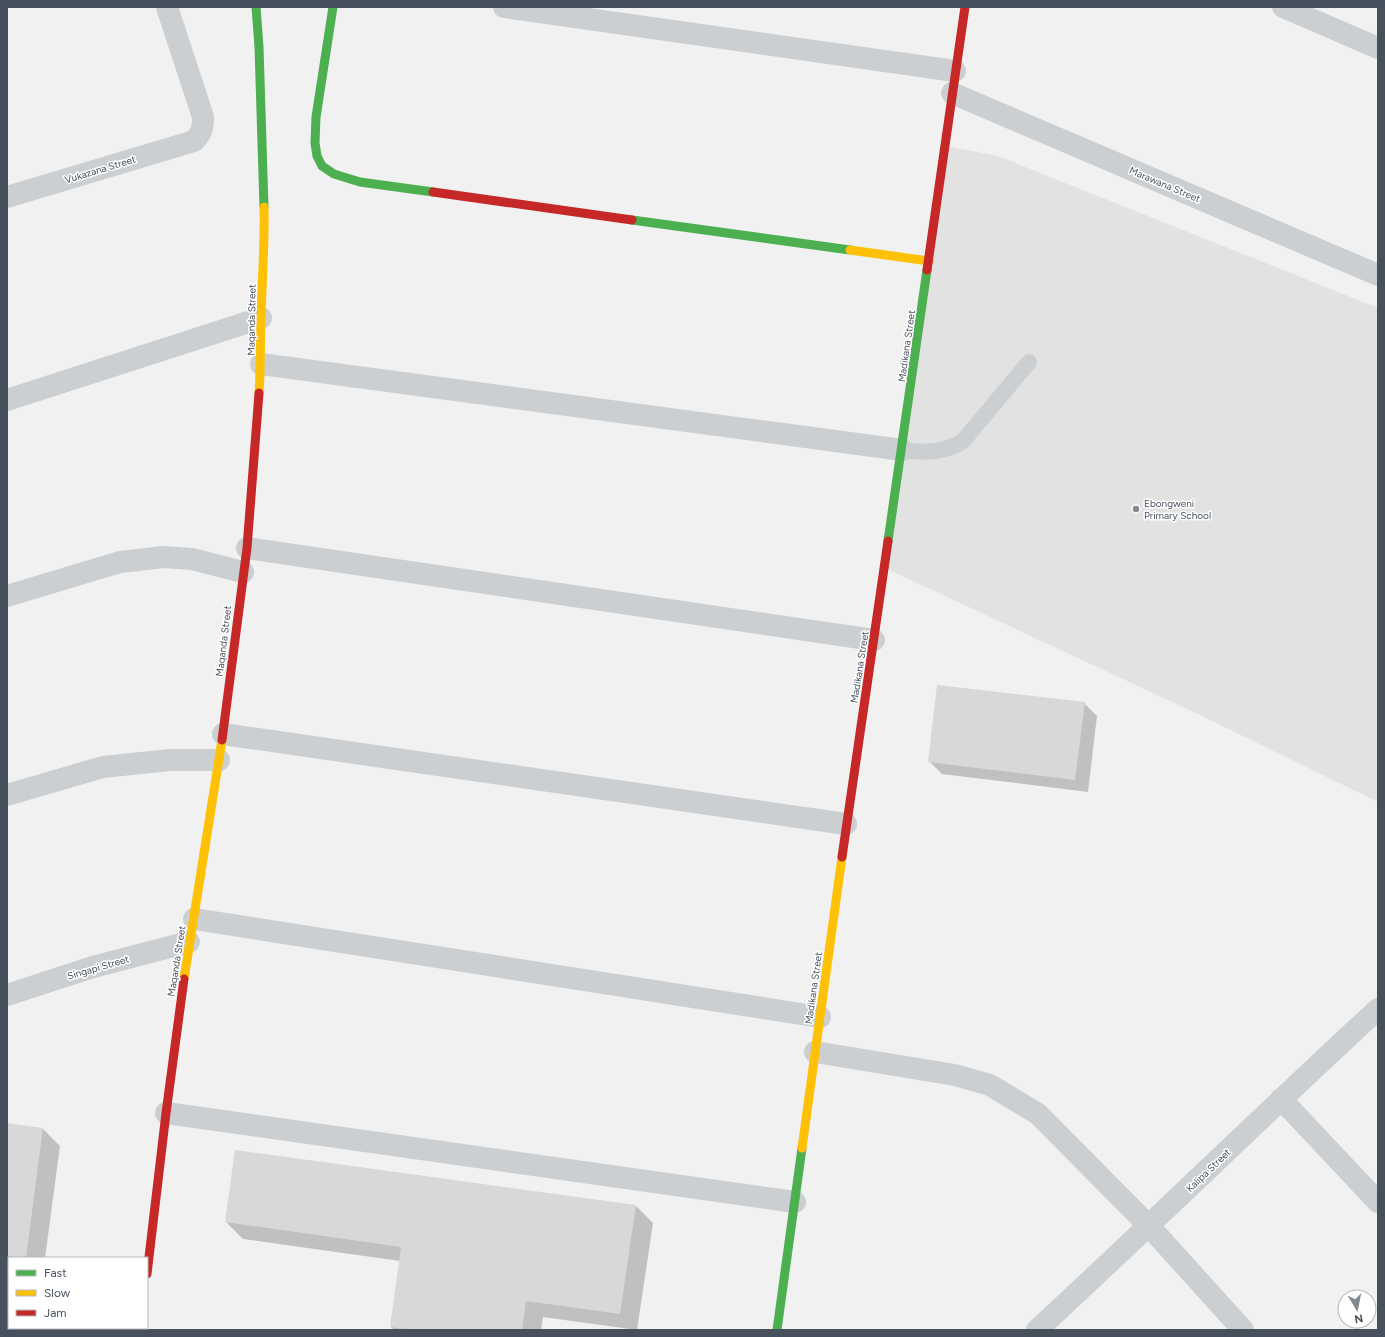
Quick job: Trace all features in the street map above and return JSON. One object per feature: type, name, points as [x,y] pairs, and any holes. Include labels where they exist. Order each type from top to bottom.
[{"type":"street","name":"Vukazana Street","points":[[7,197],[194,141],[200,135],[203,128],[203,117],[168,7]]},
{"type":"street","name":"Maqanda Street","points":[[148,1266],[166,1113],[189,942],[194,919],[223,734],[247,548],[261,364],[265,233],[259,47],[256,7]]},
{"type":"street","points":[[333,7],[316,117],[315,142],[316,156],[322,166],[334,174],[360,182],[929,261]]},
{"type":"street","points":[[504,7],[955,71]]},
{"type":"street","name":"Madikana Street","points":[[777,1330],[846,824],[902,450],[965,7]]},
{"type":"street","points":[[1284,7],[1378,48]]},
{"type":"street","name":"Marawana Street","points":[[952,93],[1378,275]]},
{"type":"street","points":[[7,400],[262,318]]},
{"type":"street","points":[[261,364],[902,450]]},
{"type":"street","points":[[247,548],[874,640]]},
{"type":"street","points":[[7,596],[120,562],[164,557],[192,559],[243,572]]},
{"type":"street","points":[[223,734],[846,824]]},
{"type":"street","points":[[7,795],[103,767],[170,760],[219,760]]},
{"type":"street","points":[[194,919],[820,1017]]},
{"type":"street","name":"Singapi Street","points":[[7,995],[93,967],[189,942]]},
{"type":"street","name":"Kalipa Street","points":[[1037,1330],[1378,1009]]},
{"type":"street","points":[[815,1052],[955,1075],[990,1085],[1038,1114],[1149,1226],[1242,1330]]},
{"type":"street","points":[[1281,1099],[1378,1202]]},
{"type":"street","points":[[166,1113],[795,1202]]},
{"type":"lane","points":[[902,450],[923,453],[954,447],[962,441],[1029,362]]},
{"type":"shaded area","name":"Ebongweni Primary School","points":[[945,146],[998,156],[1378,308],[1378,802],[1200,715],[885,568]]},
{"type":"building","points":[[937,685],[1085,702],[1075,780],[928,762]]},
{"type":"building","points":[[7,1123],[43,1128],[26,1257],[7,1256]]},
{"type":"building","points":[[235,1150],[636,1205],[620,1314],[526,1301],[522,1330],[411,1330],[390,1327],[401,1247],[225,1222]]},
{"type":"traffic: fast","points":[[256,7],[259,47],[264,207]]},
{"type":"traffic: fast","points":[[333,7],[316,117],[315,143],[317,156],[322,166],[334,174],[360,182],[433,192]]},
{"type":"traffic: fast","points":[[632,220],[850,250]]},
{"type":"traffic: fast","points":[[888,541],[927,270]]},
{"type":"traffic: fast","points":[[777,1330],[802,1148]]},
{"type":"traffic: slow","points":[[259,393],[264,207]]},
{"type":"traffic: slow","points":[[850,250],[929,261]]},
{"type":"traffic: slow","points":[[184,979],[222,740]]},
{"type":"traffic: slow","points":[[802,1148],[842,857]]},
{"type":"traffic: jam","points":[[927,270],[965,7]]},
{"type":"traffic: jam","points":[[433,192],[632,220]]},
{"type":"traffic: jam","points":[[222,740],[247,548],[259,393]]},
{"type":"traffic: jam","points":[[842,857],[888,541]]},
{"type":"traffic: jam","points":[[148,1266],[184,979]]},
{"type":"place","name":"Ebongweni Primary School","points":[[1136,509]]}]
